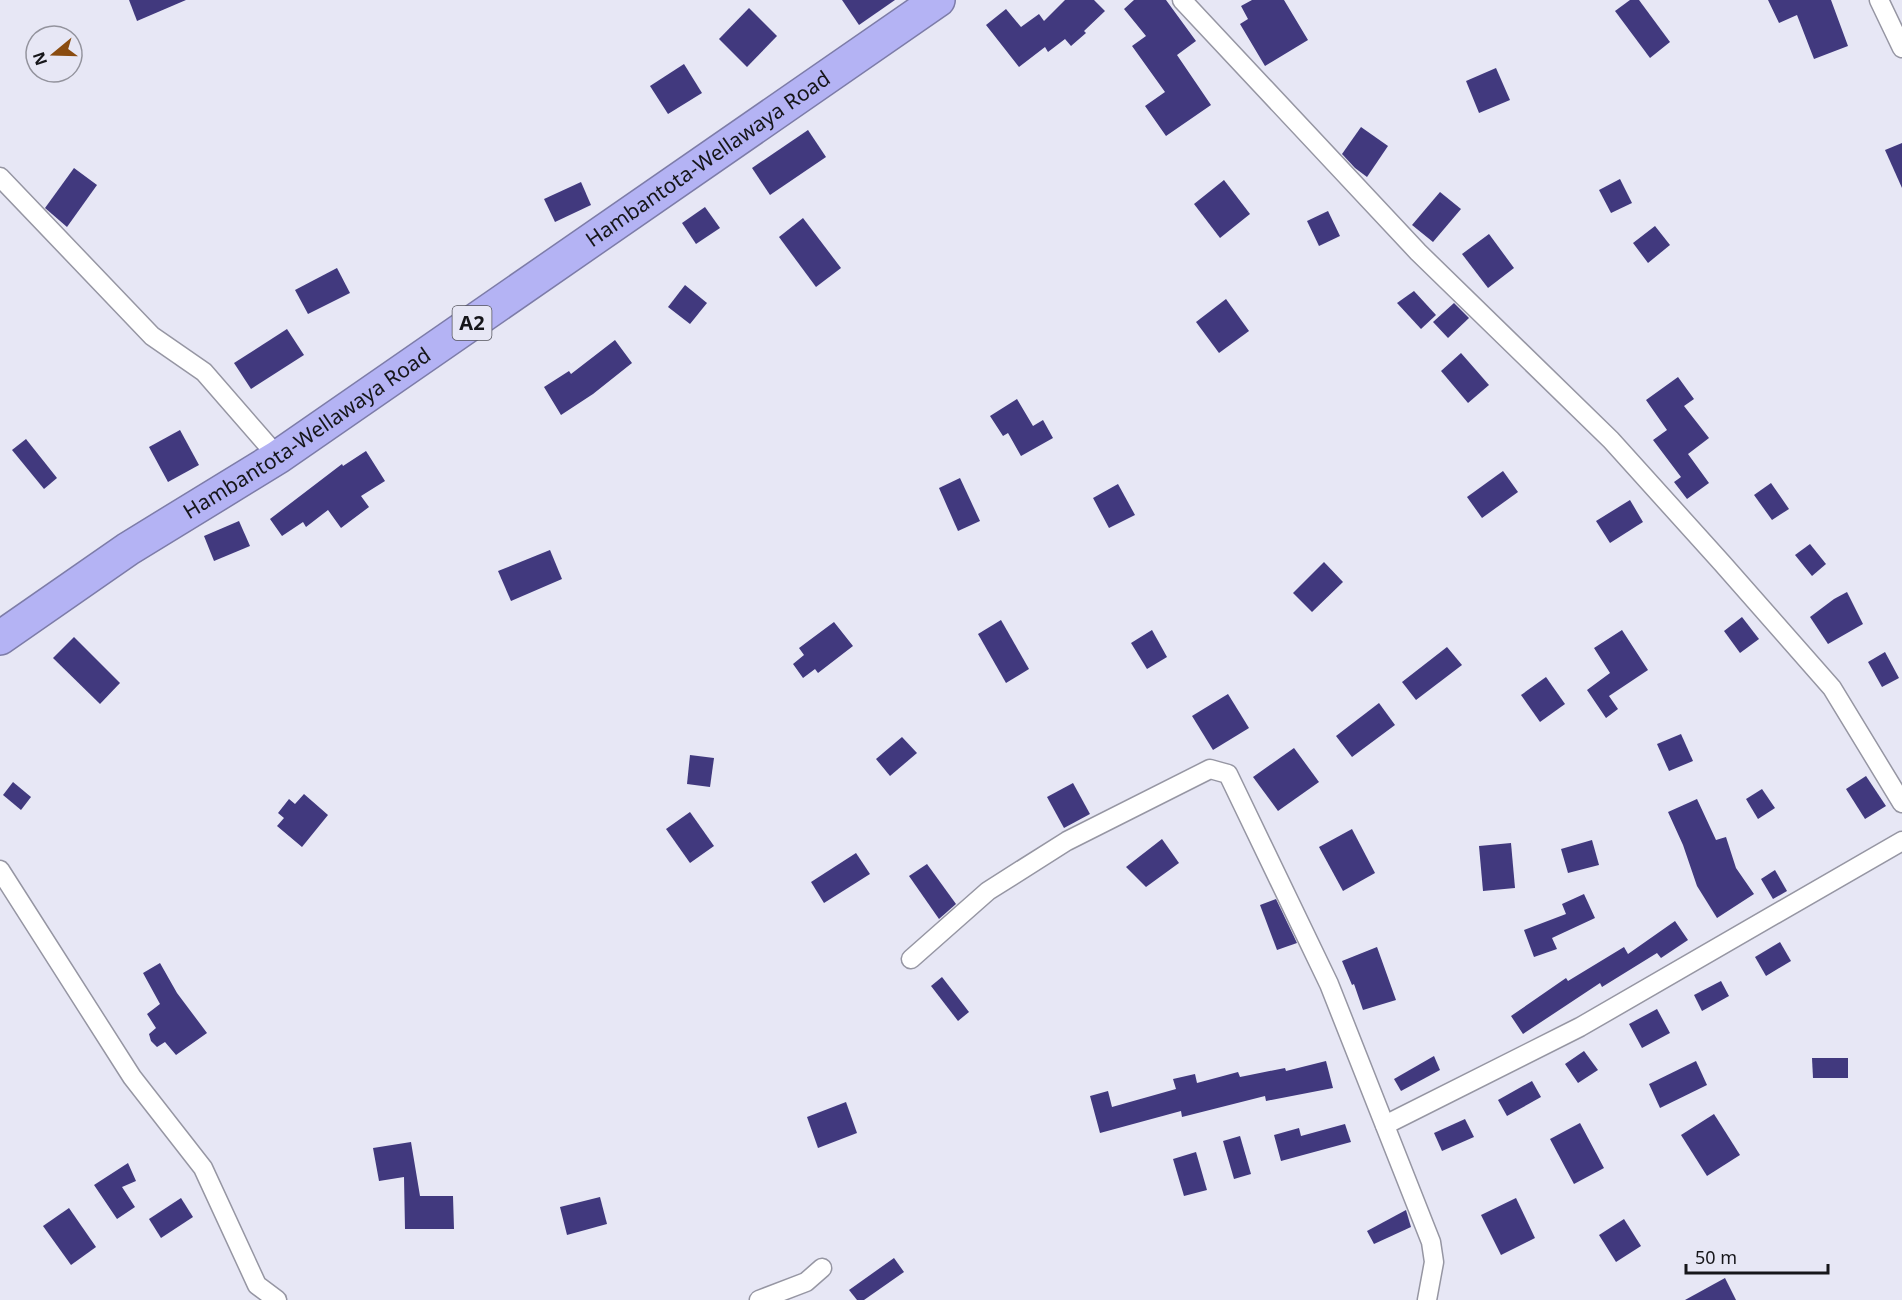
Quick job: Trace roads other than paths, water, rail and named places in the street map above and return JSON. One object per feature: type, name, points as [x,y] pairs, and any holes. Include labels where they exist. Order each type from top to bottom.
[{"type":"highway","name":"Hambantota-Wellawaya Road","points":[[0,638],[128,549],[278,457],[938,0]]},
{"type":"street","points":[[1182,0],[1418,252],[1611,440],[1722,563],[1832,688],[1902,803]]},
{"type":"street","points":[[1880,0],[1902,48]]},
{"type":"street","points":[[0,177],[152,336],[204,372],[278,457]]},
{"type":"street","points":[[911,959],[988,891],[1067,841],[1210,769],[1228,774],[1329,984],[1431,1242],[1434,1262],[1427,1300]]},
{"type":"street","points":[[1385,1125],[1580,1027],[1902,841]]},
{"type":"street","points":[[0,870],[132,1077],[203,1168],[257,1285],[277,1300]]},
{"type":"street","points":[[759,1300],[806,1282],[822,1268]]}]
